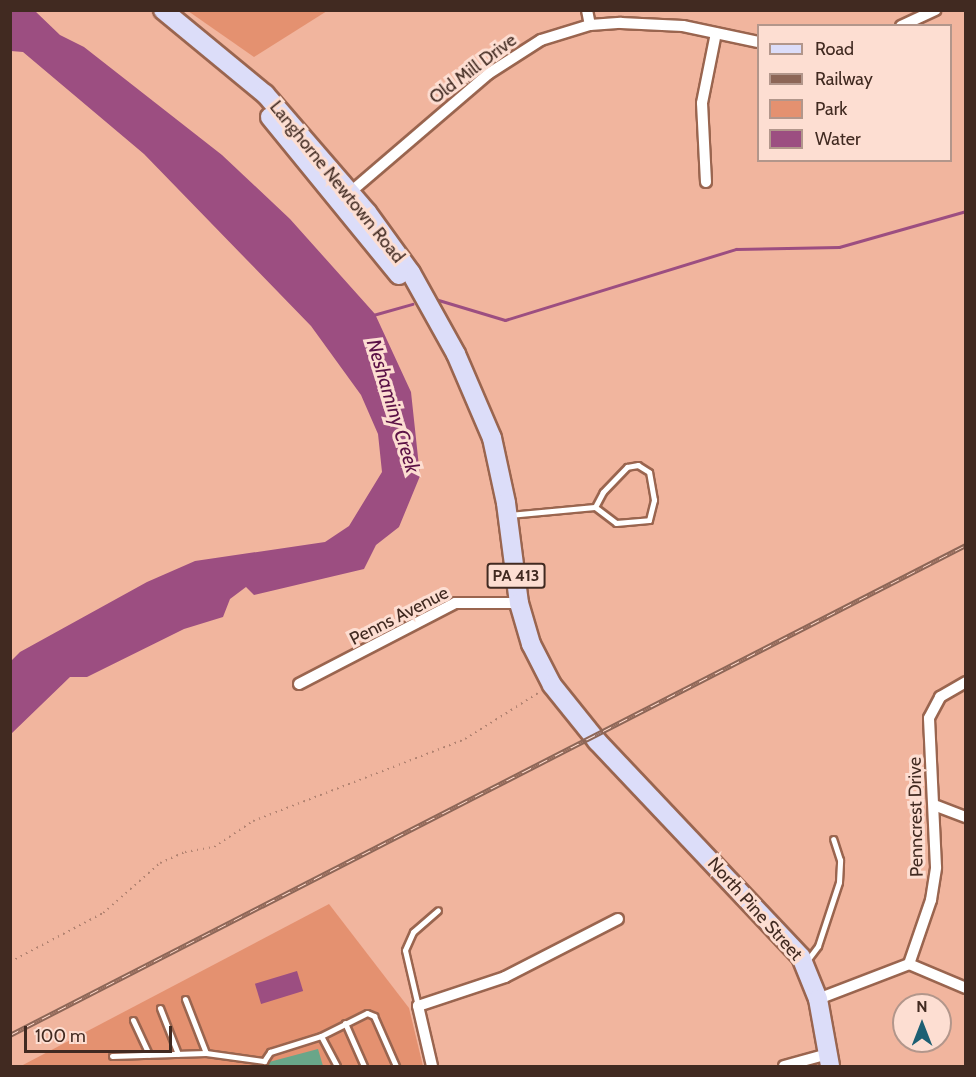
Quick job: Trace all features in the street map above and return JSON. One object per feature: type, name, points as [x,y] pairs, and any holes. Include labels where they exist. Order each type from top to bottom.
[{"type":"main road","name":"Langhorne Newtown Road","points":[[163,10],[265,94],[345,197],[411,273],[467,375],[488,428],[508,515],[519,603],[531,644],[552,685],[587,730],[657,804]]},
{"type":"main road","name":"North Pine Street","points":[[657,804],[805,963],[818,999],[829,1060]]},
{"type":"street","points":[[587,10],[590,25]]},
{"type":"street","points":[[905,24],[936,10]]},
{"type":"street","name":"Old Mill Drive","points":[[345,197],[506,61],[542,40],[590,25],[652,23],[757,42]]},
{"type":"street","points":[[706,182],[702,112],[716,33]]},
{"type":"street","name":"Penns Avenue","points":[[299,684],[455,603],[519,603]]},
{"type":"street","name":"Penncrest Drive","points":[[909,964],[933,890],[934,805],[931,710],[946,693],[966,682]]},
{"type":"street","points":[[934,805],[966,817]]},
{"type":"street","points":[[432,1066],[418,1006],[506,977],[618,919]]},
{"type":"street","points":[[818,999],[909,964],[966,988]]},
{"type":"street","points":[[784,1066],[829,1060]]},
{"type":"lane","points":[[508,515],[595,507],[616,523],[649,520],[654,500],[649,472],[638,465],[627,467],[595,507]]},
{"type":"lane","points":[[805,963],[818,946],[839,882],[840,860],[833,839]]},
{"type":"lane","points":[[418,1006],[405,950],[413,932],[438,910]]},
{"type":"lane","points":[[185,999],[206,1053]]},
{"type":"lane","points":[[160,1008],[178,1054]]},
{"type":"lane","points":[[112,1056],[206,1053],[265,1064],[270,1052],[321,1036],[367,1013],[374,1016],[396,1066]]},
{"type":"lane","points":[[134,1020],[149,1055]]},
{"type":"lane","points":[[345,1023],[364,1066]]},
{"type":"lane","points":[[321,1036],[336,1066]]},
{"type":"path","points":[[10,962],[103,913],[160,864],[185,852],[214,847],[253,821],[465,739],[552,685]]},
{"type":"green space","points":[[188,11],[327,11],[254,57]]},
{"type":"green space","points":[[329,904],[409,1008],[423,1066],[21,1066]]},
{"type":"water","name":"Neshaminy Creek","points":[[11,11],[35,11],[60,35],[84,47],[222,155],[290,219],[375,314],[411,392],[420,476],[399,527],[376,545],[364,569],[254,595],[246,587],[230,599],[223,617],[184,629],[87,677],[70,677],[11,734],[11,661],[20,652],[147,582],[195,561],[325,542],[349,526],[382,472],[378,434],[361,395],[311,326],[144,154],[23,52],[11,51]]},
{"type":"water","points":[[297,971],[303,991],[261,1004],[255,984]]},
{"type":"building","points":[[318,1049],[323,1066],[263,1066],[269,1062]]},
{"type":"waterway","points":[[435,299],[505,320],[736,249],[839,247],[966,211]]},
{"type":"waterway","points":[[373,315],[412,304]]},
{"type":"railway","points":[[10,1035],[966,545]]}]
